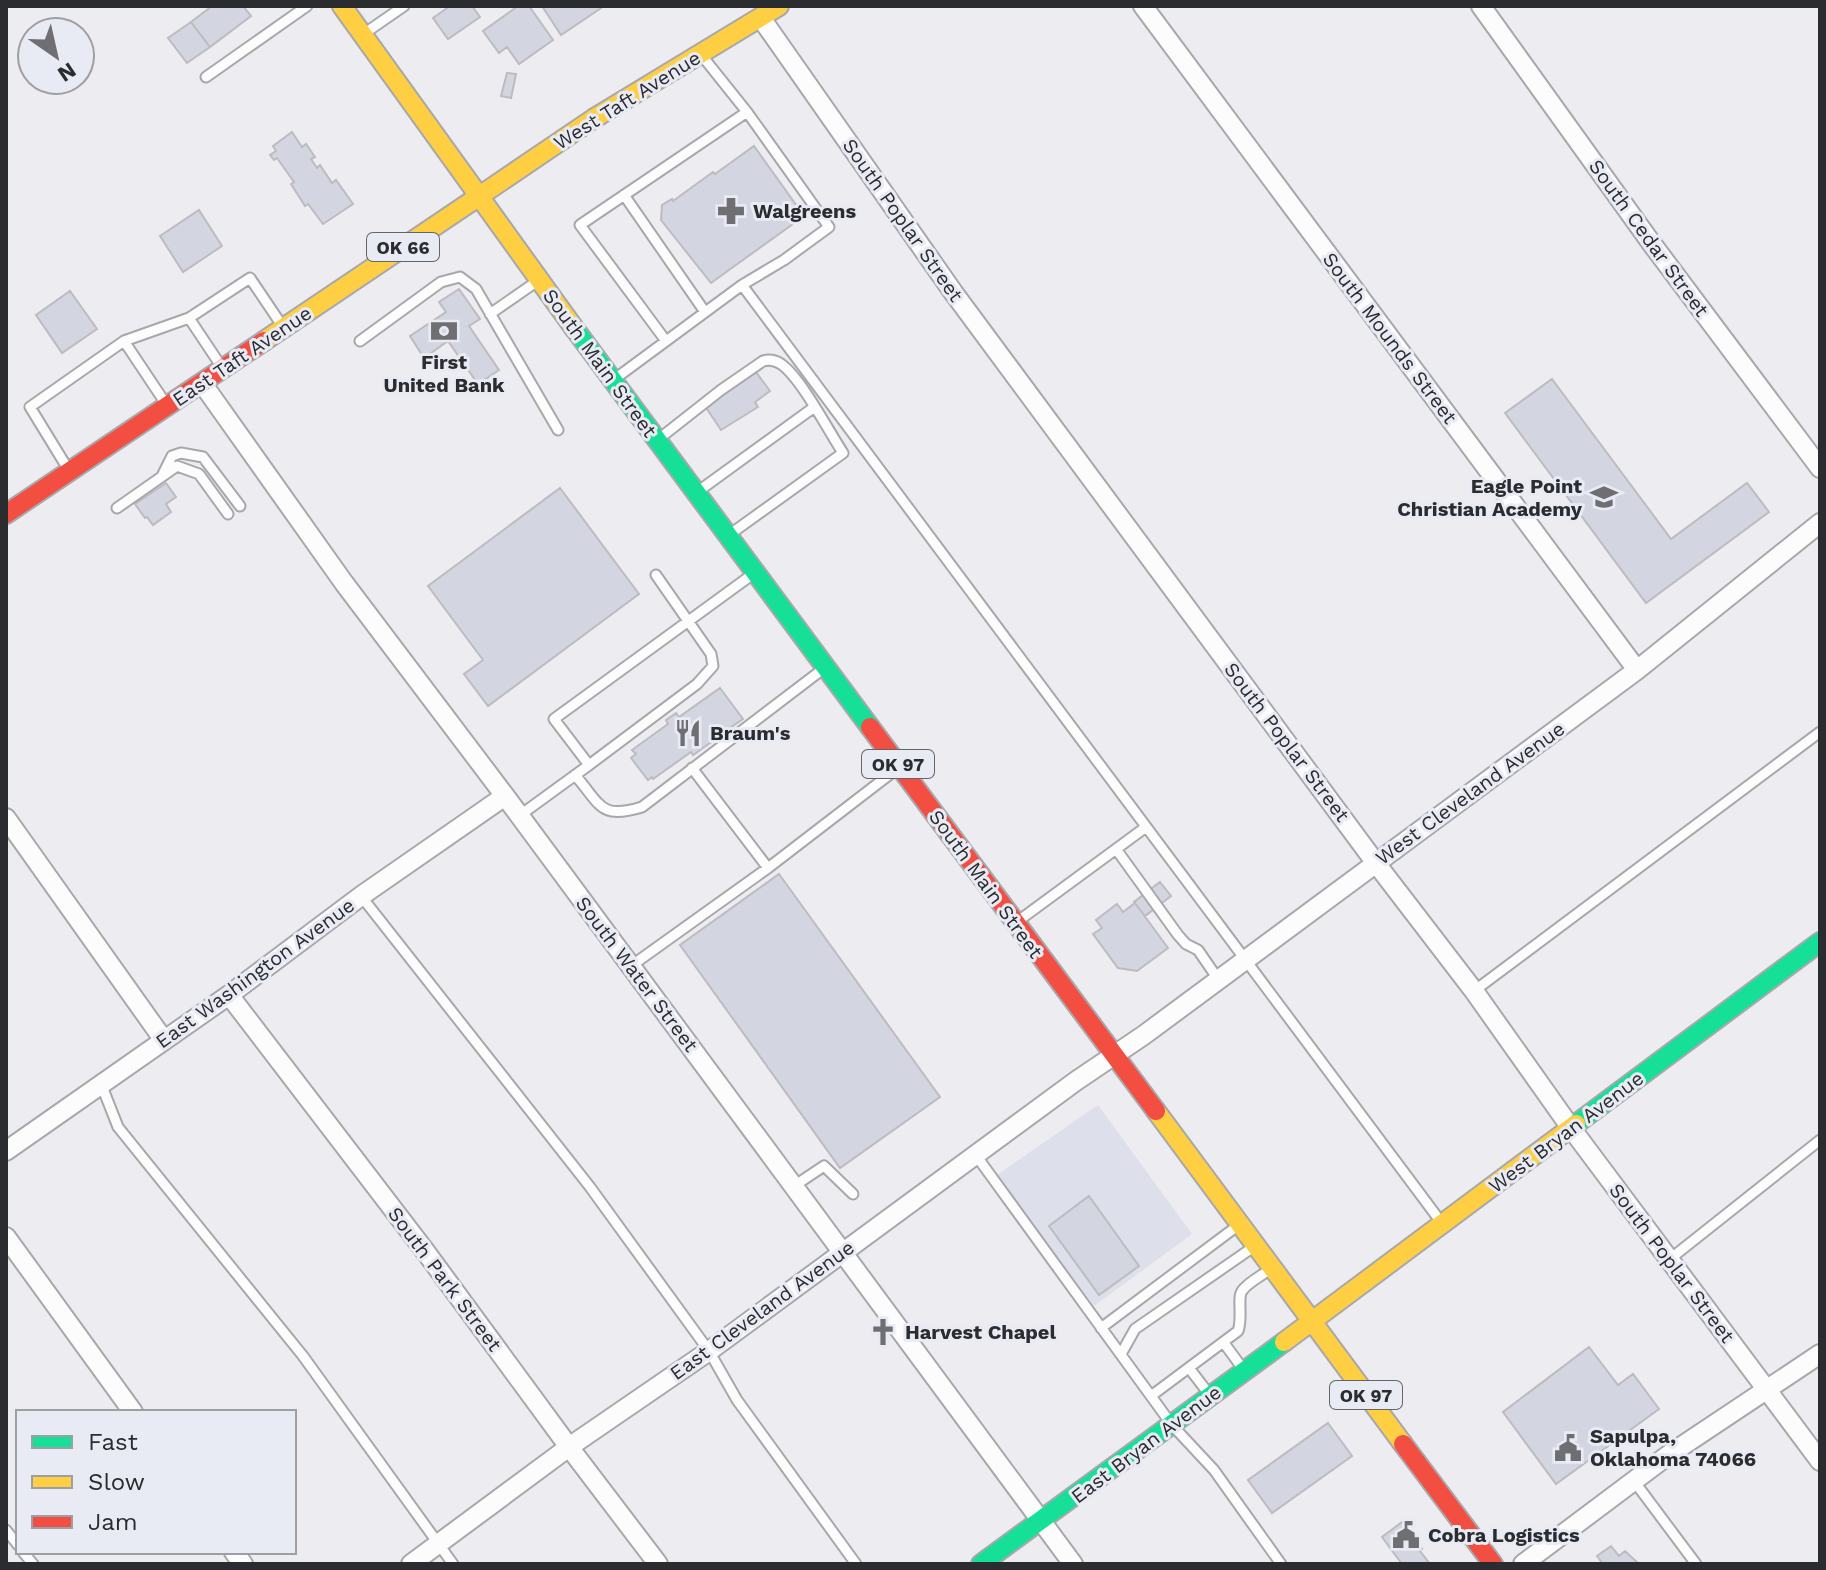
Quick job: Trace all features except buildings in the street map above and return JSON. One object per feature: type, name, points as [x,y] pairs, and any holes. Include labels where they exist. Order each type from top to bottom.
[{"type":"main road","name":"South Main Street","points":[[342,6],[613,381],[1493,1564]]},
{"type":"main road","name":"West Taft Avenue","points":[[478,197],[593,119],[779,6]]},
{"type":"main road","name":"East Taft Avenue","points":[[6,514],[478,197]]},
{"type":"main road","name":"West Bryan Avenue","points":[[1311,1321],[1820,942]]},
{"type":"main road","name":"East Bryan Avenue","points":[[981,1564],[1311,1321]]},
{"type":"street","name":"South Mounds Street","points":[[1143,6],[1637,670]]},
{"type":"street","name":"South Cedar Street","points":[[1481,6],[1652,244],[1820,468]]},
{"type":"street","name":"South Poplar Street","points":[[761,18],[953,292],[1820,1461]]},
{"type":"street","name":"South Water Street","points":[[202,383],[344,583],[1073,1564]]},
{"type":"street","name":"West Cleveland Avenue","points":[[1114,1056],[1637,670],[1820,523]]},
{"type":"street","name":"East Washington Avenue","points":[[6,1151],[505,796]]},
{"type":"street","points":[[6,818],[163,1039]]},
{"type":"street","name":"South Park Street","points":[[229,995],[658,1564]]},
{"type":"street","name":"East Cleveland Avenue","points":[[411,1564],[1114,1056]]},
{"type":"street","points":[[6,1237],[132,1410]]},
{"type":"street","points":[[1523,1564],[1634,1481],[1820,1354]]},
{"type":"lane","points":[[206,77],[307,6]]},
{"type":"lane","points":[[362,35],[404,6]]},
{"type":"lane","points":[[613,381],[742,285],[784,260],[829,227],[706,51]]},
{"type":"lane","points":[[666,341],[580,225],[747,112]]},
{"type":"lane","points":[[624,195],[705,312]]},
{"type":"lane","points":[[360,341],[441,282],[460,277],[476,289],[558,430]]},
{"type":"lane","points":[[70,472],[30,407],[124,341],[189,318],[250,278],[284,328]]},
{"type":"lane","points":[[490,314],[539,280]]},
{"type":"lane","points":[[742,285],[1442,1224]]},
{"type":"lane","points":[[189,318],[223,369]]},
{"type":"lane","points":[[124,341],[167,406]]},
{"type":"lane","points":[[657,440],[763,361],[770,359],[780,363],[791,374],[843,453],[729,536]]},
{"type":"lane","points":[[697,493],[813,408]]},
{"type":"lane","points":[[161,477],[172,456],[181,453],[203,457],[240,506]]},
{"type":"lane","points":[[117,508],[177,466],[199,474],[228,514]]},
{"type":"lane","points":[[589,765],[554,719],[755,572]]},
{"type":"lane","points":[[519,816],[708,674],[713,666],[711,654],[656,575]]},
{"type":"lane","points":[[575,775],[607,811],[619,814],[642,807],[826,667]]},
{"type":"lane","points":[[1474,991],[1820,732]]},
{"type":"lane","points":[[631,966],[768,868],[900,767]]},
{"type":"lane","points":[[692,768],[768,868]]},
{"type":"lane","points":[[1015,923],[1146,827]]},
{"type":"lane","points":[[1116,849],[1178,935],[1198,950],[1218,979]]},
{"type":"lane","points":[[361,896],[590,1187],[709,1351],[737,1400],[856,1564]]},
{"type":"lane","points":[[101,1084],[118,1127],[303,1356],[453,1564]]},
{"type":"lane","points":[[1670,1259],[1820,1140]]},
{"type":"lane","points":[[975,1154],[1172,1425],[1214,1470],[1281,1564]]},
{"type":"lane","points":[[794,1186],[824,1166],[853,1194]]},
{"type":"lane","points":[[1101,1328],[1239,1225]]},
{"type":"lane","points":[[1121,1354],[1135,1329],[1255,1246]]},
{"type":"lane","points":[[1151,1396],[1238,1331],[1241,1323],[1239,1296],[1271,1268]]},
{"type":"lane","points":[[1224,1343],[1245,1371]]},
{"type":"lane","points":[[1189,1368],[1210,1397]]},
{"type":"lane","points":[[1634,1481],[1696,1564]]},
{"type":"shaded area","points":[[1098,1105],[1192,1234],[1094,1306],[997,1175]]},
{"type":"traffic: fast","points":[[574,328],[870,727]]},
{"type":"traffic: fast","points":[[1576,1124],[1820,942]]},
{"type":"traffic: fast","points":[[981,1564],[1284,1342]]},
{"type":"traffic: slow","points":[[342,6],[574,328]]},
{"type":"traffic: slow","points":[[478,197],[593,119],[779,6]]},
{"type":"traffic: slow","points":[[264,341],[478,197]]},
{"type":"traffic: slow","points":[[1156,1111],[1403,1444]]},
{"type":"traffic: slow","points":[[1284,1342],[1576,1124]]},
{"type":"traffic: jam","points":[[6,514],[264,341]]},
{"type":"traffic: jam","points":[[870,727],[1156,1111]]},
{"type":"traffic: jam","points":[[1403,1444],[1493,1564]]},
{"type":"place","name":"Walgreens","points":[[731,211]]},
{"type":"place","name":"First United Bank","points":[[444,331]]},
{"type":"place","name":"Eagle Point Christian Academy","points":[[1604,497]]},
{"type":"place","name":"Braum's","points":[[688,733]]},
{"type":"place","name":"Harvest Chapel","points":[[883,1332]]},
{"type":"place","name":"Sapulpa, Oklahoma 74066","points":[[1568,1448]]},
{"type":"place","name":"Cobra Logistics","points":[[1406,1535]]}]
